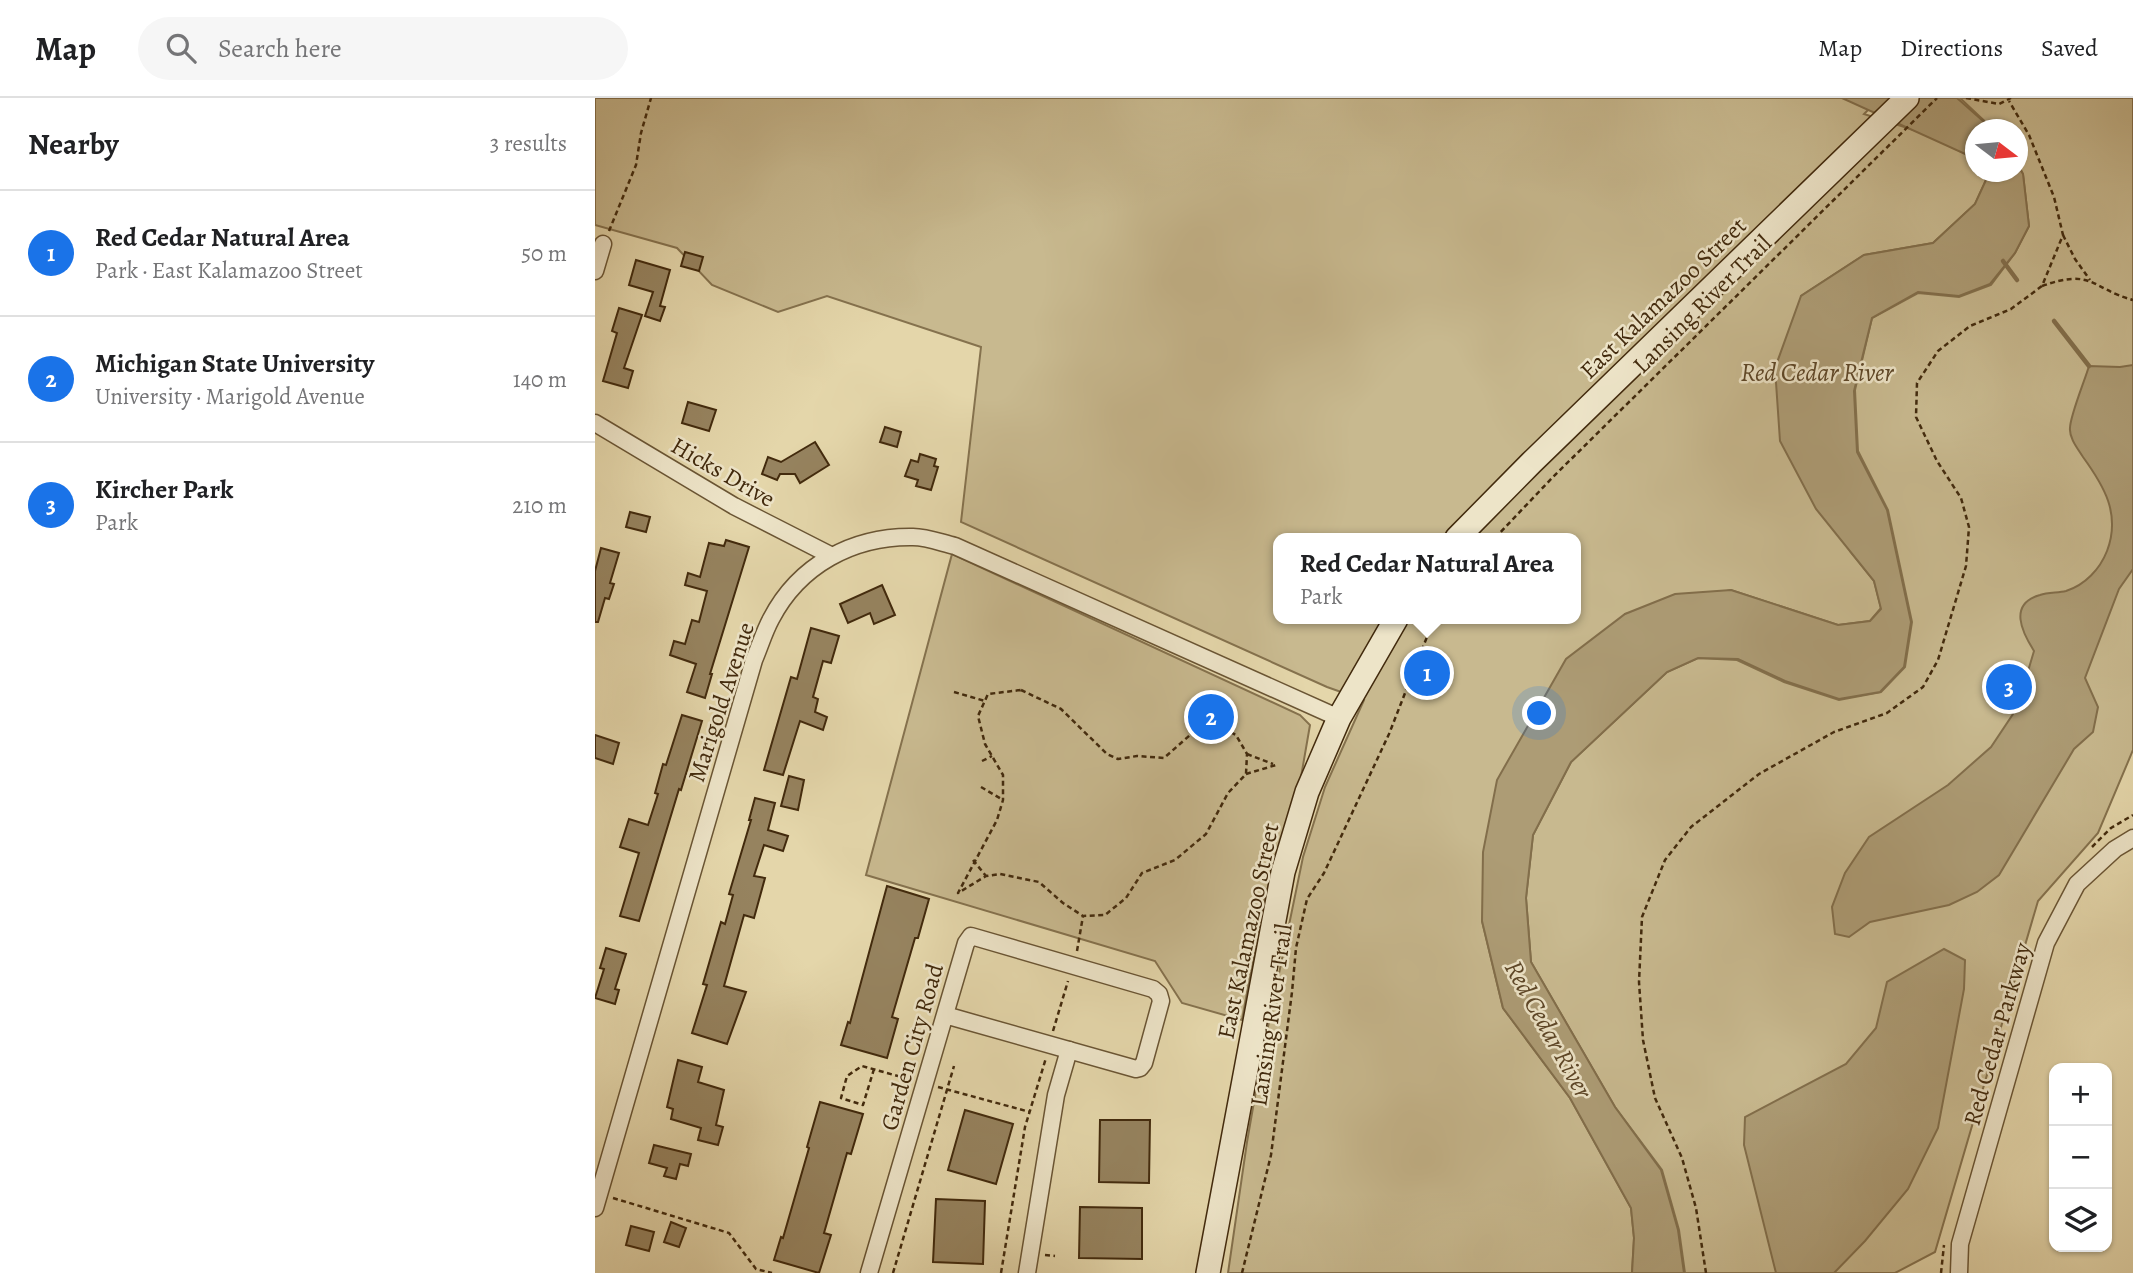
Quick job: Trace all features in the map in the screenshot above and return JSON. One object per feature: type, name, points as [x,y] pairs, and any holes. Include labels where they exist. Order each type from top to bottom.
[{"type":"street","name":"East Kalamazoo Street","points":[[1462,533],[1907,98]]},
{"type":"street","points":[[595,271],[603,244]]},
{"type":"street","name":"Hicks Drive","points":[[595,423],[754,517],[830,555]]},
{"type":"street","name":"Marigold Avenue","points":[[598,1194],[754,660],[778,609],[799,581],[830,555],[872,540],[915,537],[955,546],[1339,718]]},
{"type":"street","name":"East Kalamazoo Street","points":[[1208,1273],[1283,872],[1307,792],[1339,718],[1393,624]]},
{"type":"street","name":"Red Cedar Parkway","points":[[1959,1273],[1961,1244],[2046,943],[2077,884],[2115,849],[2133,838]]},
{"type":"street","name":"Garden City Road","points":[[869,1273],[966,943],[971,936],[1073,964]]},
{"type":"street","points":[[945,1014],[1140,1068],[1144,1063],[1161,1001],[1159,994],[1153,989],[1073,964]]},
{"type":"street","points":[[1027,1273],[1056,1095],[1069,1050]]},
{"type":"path","points":[[603,244],[636,165],[651,98]]},
{"type":"path","name":"Lansing River Trail","points":[[1500,533],[1552,478],[1937,98]]},
{"type":"path","points":[[1966,98],[1999,104],[2010,99],[2029,135],[2049,185],[2063,235],[2090,280]]},
{"type":"path","points":[[2042,286],[2063,235]]},
{"type":"path","points":[[1706,1273],[1696,1208],[1682,1158],[1655,1098],[1643,1040],[1639,982],[1642,917],[1665,860],[1691,827],[1759,774],[1834,732],[1887,713],[1923,687],[1938,660],[1966,566],[1969,527],[1961,498],[1937,461],[1916,416],[1917,383],[1938,351],[1970,326],[2011,309],[2042,286],[2065,278],[2090,280],[2133,300]]},
{"type":"path","name":"Lansing River Trail","points":[[1242,1273],[1271,1155],[1296,948],[1307,899],[1324,873],[1389,734],[1432,624]]},
{"type":"path","points":[[1246,774],[1247,754],[1236,736],[1221,727],[1198,728],[1164,758],[1137,756],[1118,759],[1107,754],[1061,709],[1021,690],[988,694],[978,716],[985,744],[1003,775],[1003,800],[997,820],[973,860],[958,893],[986,876],[1000,874],[1039,882],[1083,916],[1105,915],[1126,898],[1142,873],[1175,860],[1206,834],[1228,793],[1246,774],[1276,765],[1247,754]]},
{"type":"path","points":[[954,692],[985,701]]},
{"type":"path","points":[[982,761],[992,756]]},
{"type":"path","points":[[981,787],[1003,800]]},
{"type":"path","points":[[973,860],[986,876]]},
{"type":"path","points":[[1000,1273],[1025,1127],[1073,964],[1083,916]]},
{"type":"path","points":[[893,1273],[954,1066]]},
{"type":"path","points":[[598,1194],[729,1233],[756,1269],[772,1273]]},
{"type":"shaded area","points":[[595,98],[1880,98],[1864,114],[1923,133],[1965,154],[1965,182],[1985,182],[1975,204],[1933,243],[1864,255],[1801,296],[1850,551],[1874,581],[1881,608],[1870,621],[1838,625],[1731,590],[1625,614],[1482,921],[1503,1008],[1570,1098],[1631,1208],[1634,1238],[1632,1273],[1228,1273],[1262,1056],[1303,857],[1325,787],[1364,700],[1327,687],[961,522],[981,347],[827,296],[778,312],[712,285],[677,248],[595,225]]},
{"type":"shaded area","points":[[1960,98],[2133,98],[2133,750],[2098,833],[2038,901],[1935,1252],[1895,1273],[1685,1273],[1679,1230],[1662,1170],[1615,1107],[1531,962],[1526,898],[1533,835],[1571,762],[1667,672],[1698,658],[1737,660],[1784,682],[1839,700],[1881,692],[1905,667],[1912,622],[1888,510],[1858,451],[1855,390],[1872,318],[1918,293],[1959,297],[1991,285],[2015,253],[2029,226],[2024,182],[2028,182],[2028,119],[1982,119]]},
{"type":"shaded area","points":[[952,554],[1300,715],[1310,725],[1301,777],[1264,901],[1242,1020],[1182,1003],[1155,961],[866,875]]},
{"type":"water","points":[[1842,98],[1957,98],[1981,119],[1965,119],[1965,154]]},
{"type":"water","name":"Red Cedar River","points":[[1985,182],[2024,182],[2029,226],[2015,253],[1990,284],[1959,296],[1918,292],[1872,318],[1854,391],[1857,452],[1887,510],[1911,622],[1904,667],[1880,692],[1839,699],[1785,681],[1738,659],[1698,658],[1667,672],[1571,762],[1533,835],[1526,898],[1531,962],[1615,1107],[1661,1170],[1678,1230],[1684,1273],[1632,1273],[1634,1238],[1631,1208],[1570,1098],[1503,1008],[1482,921],[1483,852],[1497,780],[1566,659],[1625,614],[1675,594],[1731,590],[1838,625],[1870,621],[1881,609],[1874,581],[1816,509],[1780,441],[1775,368],[1801,296],[1864,255],[1933,243],[1975,204]]},
{"type":"water","points":[[2133,365],[2133,569],[2119,589],[2085,678],[2098,707],[2093,732],[2074,749],[1999,875],[1977,892],[1949,905],[1870,922],[1849,937],[1835,934],[1832,907],[1845,873],[1869,837],[1948,785],[1991,747],[2017,708],[2034,651],[2022,627],[2021,612],[2024,605],[2040,595],[2066,591],[2079,585],[2091,576],[2104,558],[2111,538],[2111,513],[2104,490],[2072,439],[2071,422],[2089,366]]},
{"type":"water","points":[[1944,949],[1965,960],[1964,989],[1938,1128],[1908,1189],[1865,1241],[1834,1273],[1776,1273],[1744,1145],[1745,1117],[1846,1064],[1876,1028],[1887,982]]},
{"type":"building","points":[[685,252],[703,257],[699,271],[681,266]]},
{"type":"building","points":[[636,260],[670,270],[660,306],[665,307],[660,321],[645,316],[653,292],[629,285]]},
{"type":"building","points":[[619,308],[642,315],[624,368],[633,371],[628,388],[603,381],[617,333],[612,331]]},
{"type":"building","points":[[688,402],[716,410],[709,431],[682,423]]},
{"type":"building","points":[[885,427],[901,432],[897,447],[880,442]]},
{"type":"building","points":[[815,442],[829,465],[800,483],[795,474],[780,474],[777,480],[762,474],[768,457],[781,462]]},
{"type":"building","points":[[920,454],[936,459],[934,466],[938,467],[931,490],[916,486],[918,480],[905,476],[911,460],[918,462]]},
{"type":"building","points":[[630,512],[650,517],[646,532],[626,527]]},
{"type":"building","points":[[726,540],[749,547],[705,698],[687,692],[696,664],[670,655],[674,641],[685,644],[692,620],[699,622],[707,591],[685,585],[688,573],[700,577],[709,543],[724,546]]},
{"type":"building","points":[[601,548],[619,553],[610,583],[614,584],[609,599],[605,598],[598,622],[595,622],[595,571]]},
{"type":"building","points":[[882,585],[895,615],[874,624],[870,613],[848,623],[840,604]]},
{"type":"building","points":[[811,628],[839,636],[831,663],[823,661],[813,697],[818,699],[815,712],[827,717],[823,730],[800,721],[783,775],[764,770],[791,677],[797,679]]},
{"type":"building","points":[[682,715],[702,721],[639,921],[620,916],[639,853],[620,847],[629,819],[648,825],[658,794],[655,793],[663,764],[666,765]]},
{"type":"building","points":[[595,735],[619,743],[613,764],[595,758]]},
{"type":"building","points":[[789,776],[804,780],[798,810],[781,806]]},
{"type":"building","points":[[755,798],[775,803],[768,830],[788,836],[783,851],[764,845],[754,876],[765,878],[754,918],[744,915],[724,986],[746,992],[727,1044],[692,1033],[707,985],[703,984],[721,922],[725,924],[733,895],[729,894]]},
{"type":"building","points":[[887,886],[929,899],[892,1017],[898,1019],[887,1058],[841,1045],[848,1022],[850,1023]]},
{"type":"building","points":[[606,948],[626,954],[615,989],[619,990],[615,1004],[595,998],[604,969],[600,968]]},
{"type":"building","points":[[678,1060],[702,1067],[698,1082],[724,1090],[716,1125],[723,1127],[718,1145],[698,1140],[701,1128],[671,1119],[673,1109],[667,1107]]},
{"type":"building","points":[[820,1102],[863,1114],[851,1154],[847,1153],[824,1233],[831,1235],[819,1273],[774,1260],[781,1237],[783,1238]]},
{"type":"building","points":[[965,1110],[1013,1124],[996,1184],[948,1170]]},
{"type":"building","points":[[1100,1120],[1150,1120],[1149,1183],[1099,1182]]},
{"type":"building","points":[[654,1145],[691,1154],[688,1166],[680,1164],[676,1179],[664,1176],[667,1168],[649,1163]]},
{"type":"building","points":[[936,1199],[985,1201],[983,1264],[933,1262]]},
{"type":"building","points":[[1080,1207],[1142,1208],[1142,1259],[1079,1258]]},
{"type":"building","points":[[671,1222],[686,1228],[679,1247],[664,1242]]},
{"type":"building","points":[[631,1226],[654,1232],[649,1251],[626,1245]]},
{"type":"waterway","points":[[2003,261],[2017,280]]},
{"type":"waterway","points":[[2054,321],[2089,366]]},
{"type":"place","name":"Red Cedar Natural Area","points":[[1427,673]]},
{"type":"place","name":"Kircher Park","points":[[2009,687]]},
{"type":"place","name":"Michigan State University","points":[[1211,717]]}]
